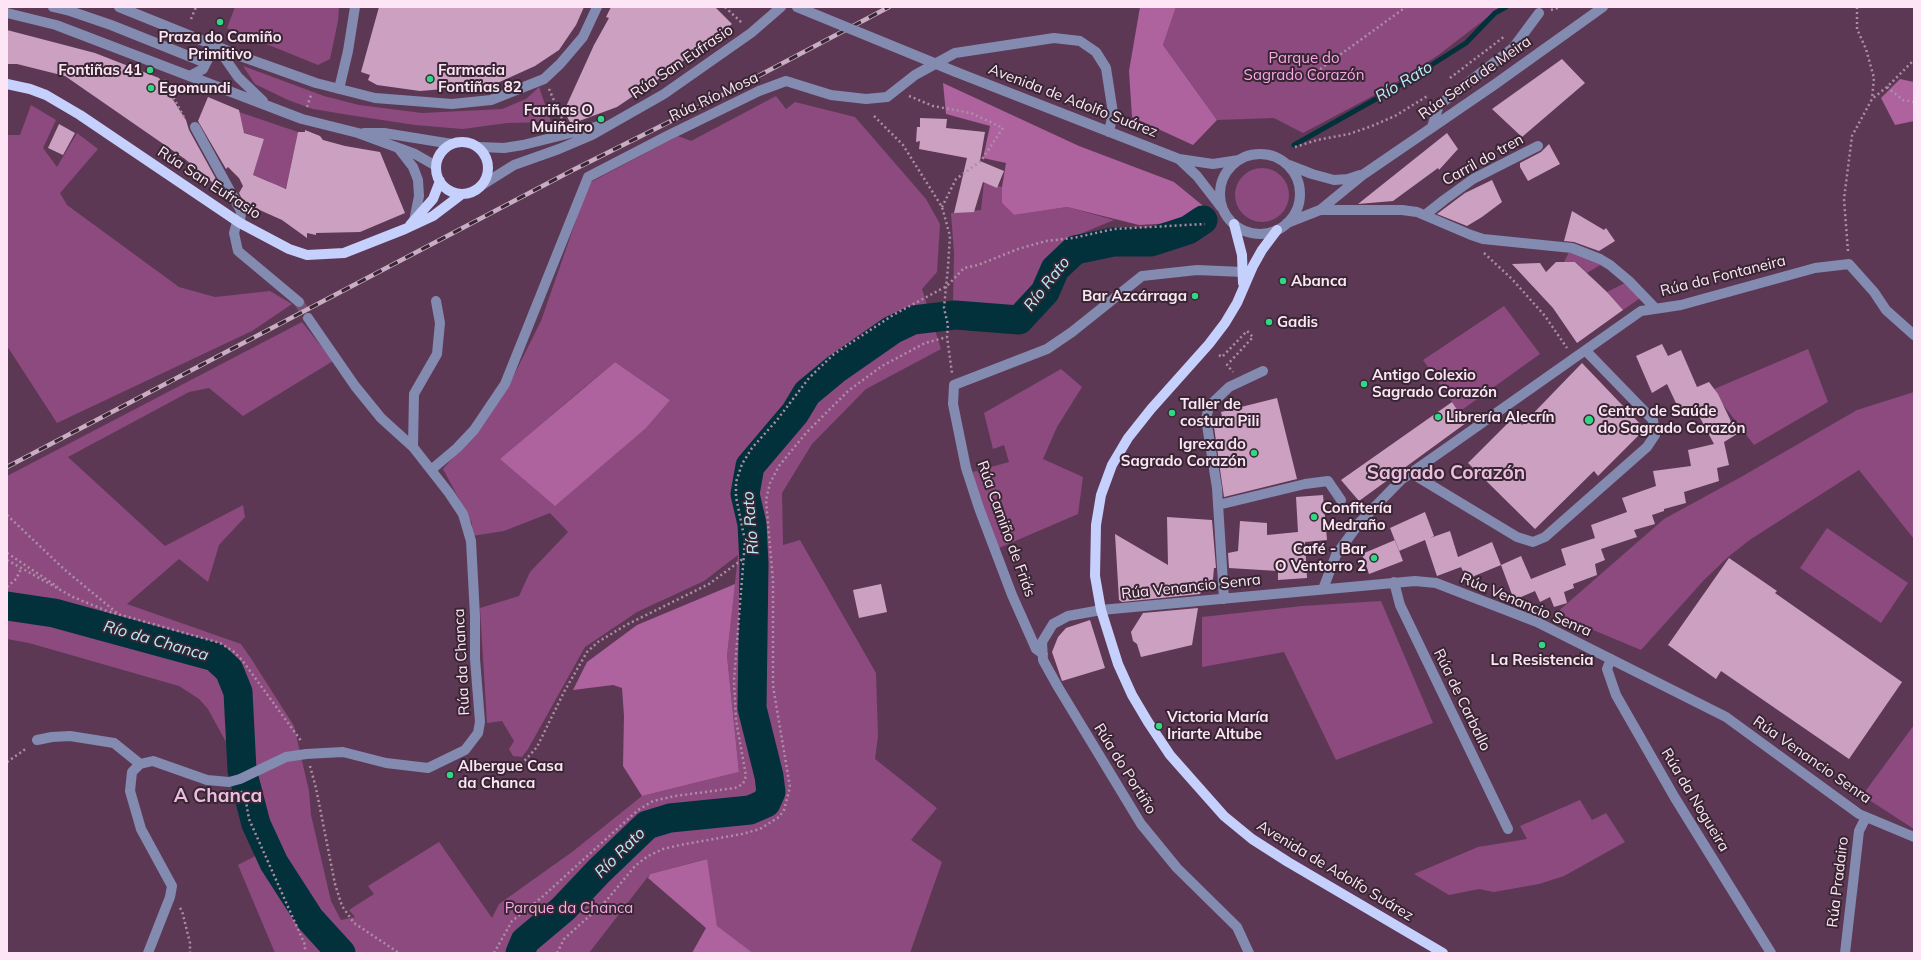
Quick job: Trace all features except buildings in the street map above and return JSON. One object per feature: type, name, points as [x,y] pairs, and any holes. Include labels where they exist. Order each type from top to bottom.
[{"type":"main road","name":"Rúa San Eufrasio","points":[[7,84],[41,93],[80,115],[239,223],[289,249],[307,255],[344,252],[405,229],[433,216],[462,194]]},
{"type":"main road","points":[[466,142],[479,147],[483,152],[488,165],[488,172],[482,185],[473,192],[462,194],[449,190],[440,180],[436,166],[441,153],[452,144],[466,142]]},
{"type":"main road","name":"Rúa San Eufrasio","points":[[405,229],[433,199],[440,180]]},
{"type":"main road","name":"Avenida de Adolfo Suárez","points":[[1234,224],[1240,243],[1243,272],[1242,289]]},
{"type":"main road","name":"Avenida de Adolfo Suárez","points":[[1277,230],[1262,250],[1225,323],[1142,420],[1128,438],[1112,465],[1101,496],[1096,525],[1095,576],[1101,610],[1118,664],[1132,695],[1148,722],[1170,755],[1224,816],[1252,839],[1288,862],[1443,953]]},
{"type":"street","points":[[53,7],[70,11],[104,23],[206,63]]},
{"type":"street","points":[[119,7],[316,84],[375,98],[452,104],[491,100],[544,79],[560,64],[583,37],[597,7]]},
{"type":"street","points":[[339,89],[348,51],[355,7]]},
{"type":"street","name":"Rúa San Eufrasio","points":[[482,185],[514,165],[559,149],[592,135],[664,94],[750,33],[781,7]]},
{"type":"street","name":"Avenida de Adolfo Suárez","points":[[797,7],[956,72],[1178,159],[1213,164],[1239,160]]},
{"type":"street","name":"Rúa Serra de Meira","points":[[1287,223],[1320,210],[1364,174],[1494,85],[1603,7]]},
{"type":"street","points":[[7,13],[19,11],[56,24],[302,118],[358,133],[415,154],[436,166]]},
{"type":"street","points":[[1432,127],[1439,105],[1513,48],[1539,13]]},
{"type":"street","name":"Rúa Río Mosa","points":[[431,470],[457,448],[474,430],[505,384],[588,177],[676,132],[759,91],[786,81],[795,82],[831,95],[866,99],[887,97],[915,75],[955,53],[1054,38],[1080,41],[1096,52],[1106,68],[1113,113],[1109,132]]},
{"type":"street","points":[[190,76],[202,69],[213,45]]},
{"type":"street","points":[[213,45],[238,77],[267,104]]},
{"type":"street","name":"Rúa San Eufrasio","points":[[479,147],[504,148],[523,145],[614,122]]},
{"type":"street","points":[[195,127],[241,211],[239,223],[234,233],[238,251],[299,302]]},
{"type":"street","points":[[358,133],[384,133],[452,144]]},
{"type":"street","name":"Carril do tren","points":[[1425,215],[1473,179],[1538,146]]},
{"type":"street","points":[[399,149],[413,167],[418,180],[419,196],[414,221]]},
{"type":"street","points":[[1262,154],[1284,162],[1294,172],[1299,192],[1299,203],[1294,214],[1287,223],[1277,230],[1255,234],[1243,231],[1234,224],[1223,209],[1220,198],[1222,182],[1230,167],[1239,160],[1262,154]]},
{"type":"street","name":"Avenida de Adolfo Suárez","points":[[1178,159],[1197,176],[1223,209]]},
{"type":"street","name":"Rúa Serra de Meira","points":[[1284,162],[1312,174],[1334,180],[1348,179],[1364,174]]},
{"type":"street","name":"Rúa da Fontaneira","points":[[1320,210],[1402,210],[1417,212],[1483,239],[1572,248],[1600,258],[1610,265],[1629,281],[1655,308],[1681,305],[1815,268],[1849,264]]},
{"type":"street","points":[[1849,264],[1874,292],[1886,310],[1914,335]]},
{"type":"street","points":[[954,385],[1047,349],[1072,332],[1142,276],[1197,270],[1243,272]]},
{"type":"street","points":[[413,447],[414,394],[437,354],[440,323],[436,301]]},
{"type":"street","points":[[1323,589],[1336,555],[1360,522],[1401,480],[1641,311],[1655,308]]},
{"type":"street","name":"Rúa da Chanca","points":[[140,764],[153,761],[206,780],[229,782],[240,779],[286,757],[306,754],[343,752],[386,763],[428,768],[465,750],[478,733],[480,722],[475,659],[476,616],[471,541],[463,514],[449,493],[413,447],[377,413],[355,386],[308,318]]},
{"type":"street","points":[[1412,473],[1517,537],[1533,542],[1545,537],[1647,447],[1655,435],[1653,420],[1586,351]]},
{"type":"street","points":[[1224,599],[1217,488],[1206,419],[1209,406],[1229,387],[1262,371]]},
{"type":"street","name":"Rúa Camiño de Friás","points":[[954,385],[953,404],[966,468],[978,508],[1012,595],[1036,649],[1043,654]]},
{"type":"street","points":[[1218,505],[1305,484],[1328,481],[1341,500]]},
{"type":"street","name":"Rúa Venancio Senra","points":[[1101,610],[1415,580],[1436,583],[1537,622],[1726,717],[1848,807],[1866,817],[1914,837]]},
{"type":"street","name":"Rúa de Carballo","points":[[1394,582],[1400,605],[1508,829]]},
{"type":"street","name":"Rúa do Portiño","points":[[1101,610],[1068,616],[1053,624],[1042,642],[1043,660],[1141,824],[1178,868],[1237,927],[1249,953]]},
{"type":"street","name":"Rúa da Nogueira","points":[[1611,659],[1607,669],[1616,695],[1675,798],[1771,953]]},
{"type":"street","points":[[37,740],[70,736],[114,743],[140,764],[132,772],[130,791],[141,829],[166,872],[172,886],[170,897],[148,953]]},
{"type":"street","name":"Rúa Pradairo","points":[[1844,953],[1859,831],[1866,817]]},
{"type":"path","points":[[191,19],[196,7]]},
{"type":"path","points":[[725,7],[743,24]]},
{"type":"path","points":[[1308,78],[1406,7]]},
{"type":"path","points":[[1539,13],[1561,7]]},
{"type":"path","points":[[1857,7],[1857,29],[1866,50],[1874,78],[1872,99]]},
{"type":"path","points":[[1448,80],[1491,45],[1509,33]]},
{"type":"path","points":[[1849,264],[1844,199],[1852,136],[1872,99],[1887,87],[1914,60]]},
{"type":"path","points":[[163,77],[185,119]]},
{"type":"path","points":[[547,85],[565,126]]},
{"type":"path","points":[[1887,87],[1903,100],[1914,102]]},
{"type":"path","points":[[896,90],[933,106],[971,113],[1003,128],[981,161],[956,179],[942,206]]},
{"type":"path","points":[[307,108],[312,93]]},
{"type":"path","points":[[1295,147],[1317,140],[1348,134],[1372,126],[1395,116],[1430,95]]},
{"type":"path","points":[[874,116],[903,145],[942,206],[950,236],[944,308],[948,325],[947,337],[954,385]]},
{"type":"path","points":[[494,953],[512,921],[541,898],[638,810],[653,801],[675,796],[734,788],[743,784],[746,776],[736,720],[734,680],[745,541],[736,497],[736,482],[742,464],[752,448],[777,420],[808,378],[834,354],[894,315],[947,286],[964,268],[984,263],[1018,249],[1046,241],[1073,238],[1114,229],[1205,224]]},
{"type":"path","points":[[1471,235],[1483,252],[1512,279],[1545,316],[1569,352]]},
{"type":"path","points":[[1219,354],[1222,357],[1247,331],[1253,337],[1227,365],[1241,381]]},
{"type":"path","points":[[557,953],[564,939],[606,901],[635,866],[648,856],[674,846],[742,834],[760,829],[779,817],[784,810],[790,787],[773,686],[772,581],[766,500],[770,483],[779,466],[806,433],[848,391],[882,366],[924,343],[947,337]]},
{"type":"path","points":[[7,515],[65,570],[118,614]]},
{"type":"path","points":[[7,553],[73,597]]},
{"type":"path","points":[[518,768],[537,747],[564,692],[587,652],[598,642],[626,624],[709,584],[744,558]]},
{"type":"path","points":[[7,560],[73,597],[107,611],[220,643],[233,651],[242,660],[301,739],[316,788],[335,884],[342,906],[354,923],[399,953]]},
{"type":"path","points":[[7,587],[16,579],[22,569]]},
{"type":"path","points":[[7,762],[37,740]]},
{"type":"path","points":[[236,792],[241,791],[245,796],[249,819],[305,945],[305,953]]},
{"type":"path","points":[[170,897],[182,911],[190,943],[190,953]]},
{"type":"green space","points":[[235,7],[339,7],[338,21],[330,59],[318,65],[227,28]]},
{"type":"green space","name":"Parque do Sagrado Corazón","points":[[1176,7],[1501,7],[1437,56],[1386,89],[1303,133],[1274,118],[1217,120],[1163,45]]},
{"type":"green space","points":[[243,66],[324,96],[359,105],[422,113],[502,109],[526,99],[539,87],[551,122],[507,123],[463,129],[415,125],[313,109],[288,100],[255,84]]},
{"type":"green space","name":"Parque da Chanca","points":[[776,96],[786,109],[795,102],[855,117],[926,199],[940,224],[937,272],[922,289],[941,349],[866,389],[812,444],[782,493],[783,545],[800,540],[876,673],[878,736],[875,759],[937,808],[911,840],[942,862],[910,953],[753,953],[717,927],[706,859],[650,874],[589,953],[275,953],[238,865],[261,853],[236,773],[236,765],[226,742],[208,709],[199,699],[179,686],[29,643],[7,639],[7,476],[302,322],[333,361],[243,416],[209,388],[189,392],[68,457],[165,546],[243,505],[245,517],[219,545],[208,582],[179,559],[127,604],[241,644],[252,660],[294,726],[309,791],[311,815],[331,901],[341,920],[355,917],[349,910],[374,894],[368,886],[439,842],[492,918],[499,904],[572,852],[642,796],[739,772],[727,656],[738,555],[704,581],[637,612],[585,647],[528,749],[522,757],[513,756],[509,749],[514,741],[502,721],[487,723],[480,608],[519,596],[530,572],[568,532],[550,513],[504,531],[472,536],[472,523],[443,469],[470,438],[507,389],[541,321],[589,183],[678,136],[691,141]],"holes":[[[615,362],[670,400],[501,459]]]},
{"type":"green space","points":[[31,105],[56,120],[43,148],[57,167],[77,133],[98,149],[60,193],[67,205],[179,287],[215,297],[270,291],[292,304],[252,331],[57,423],[7,346],[7,135],[20,135]]},
{"type":"green space","points":[[239,112],[298,132],[286,188],[269,186],[270,182],[253,175],[264,139],[233,129]]},
{"type":"green space","points":[[1262,168],[1272,170],[1281,176],[1287,185],[1289,195],[1287,205],[1281,214],[1272,220],[1262,222],[1252,220],[1243,214],[1237,205],[1235,195],[1237,185],[1243,176],[1252,170]]},
{"type":"green space","points":[[984,183],[1002,187],[1002,203],[1014,215],[1067,207],[1114,220],[1080,234],[1032,301],[1016,314],[993,312],[967,306],[953,306],[954,253],[951,213],[981,210]]},
{"type":"green space","points":[[1569,252],[1605,262],[1587,273],[1576,262],[1564,262]]},
{"type":"green space","points":[[1629,281],[1643,296],[1623,310],[1607,292]]},
{"type":"green space","points":[[1504,306],[1540,354],[1459,412],[1423,360]]},
{"type":"green space","points":[[1808,349],[1828,402],[1754,445],[1712,390]]},
{"type":"green space","points":[[1061,369],[1082,387],[1057,427],[1043,459],[1083,477],[1078,514],[999,548],[980,503],[973,472],[1009,462],[1004,445],[993,449],[984,413]]},
{"type":"green space","points":[[1914,392],[1914,539],[1859,470],[1751,539],[1728,557],[1704,580],[1641,650],[1555,614],[1664,519],[1741,477],[1857,410]]},
{"type":"green space","points":[[1827,528],[1908,583],[1881,623],[1800,568]]},
{"type":"green space","points":[[1381,601],[1433,723],[1336,760],[1284,652],[1202,667],[1202,617],[1302,606]]},
{"type":"green space","points":[[1914,725],[1914,829],[1866,798],[1864,793]]},
{"type":"green space","points":[[1580,800],[1592,820],[1606,813],[1625,842],[1564,876],[1539,884],[1494,892],[1479,889],[1449,895],[1414,874],[1478,847],[1527,839],[1520,826]]},
{"type":"shaded area","points":[[1140,7],[1176,7],[1163,45],[1217,120],[1193,145],[1132,117],[1129,71]]},
{"type":"shaded area","points":[[1900,79],[1914,82],[1914,121],[1895,125],[1881,98]]},
{"type":"shaded area","points":[[943,83],[1079,146],[1174,182],[1207,209],[1198,219],[1193,222],[1139,225],[1067,207],[1014,215],[1002,203],[1002,187],[1006,163],[983,158],[990,126],[946,114]]},
{"type":"shaded area","points":[[615,362],[670,400],[646,428],[555,506],[500,459]]},
{"type":"shaded area","points":[[735,584],[727,656],[739,772],[642,796],[623,766],[624,716],[622,688],[613,685],[573,690],[587,662],[637,625]]},
{"type":"shaded area","points":[[707,859],[717,926],[753,953],[692,953],[706,928],[648,878],[650,874]]},
{"type":"waterway","name":"Río Rato","points":[[1294,145],[1392,90],[1466,43],[1495,13],[1506,7]]},
{"type":"waterway","name":"Río Rato","points":[[520,953],[525,941],[563,909],[599,871],[647,825],[670,818],[750,810],[766,803],[771,792],[769,776],[752,708],[754,564],[752,524],[745,494],[750,466],[795,413],[807,393],[836,369],[892,330],[913,320],[955,315],[1019,320],[1045,292],[1055,269],[1075,250],[1113,242],[1151,242],[1188,230],[1203,220]]},
{"type":"waterway","name":"Río da Chanca","points":[[7,606],[54,613],[215,657],[229,670],[238,692],[242,770],[256,824],[274,863],[310,919],[341,953]]},
{"type":"tunnel","points":[[299,302],[308,318]]},
{"type":"railway","points":[[7,467],[573,170],[709,102],[889,7]]},
{"type":"place","name":"Praza do Camiño Primitivo","points":[[220,22]]},
{"type":"place","name":"Fontiñas 41","points":[[150,70]]},
{"type":"place","name":"Farmacia Fontiñas 82","points":[[430,79]]},
{"type":"place","name":"Egomundi","points":[[151,88]]},
{"type":"place","name":"Fariñas O Muiñeiro","points":[[601,119]]},
{"type":"place","name":"Abanca","points":[[1283,281]]},
{"type":"place","name":"Bar Azcárraga","points":[[1195,296]]},
{"type":"place","name":"Gadis","points":[[1269,322]]},
{"type":"place","name":"Antigo Colexio Sagrado Corazón","points":[[1364,384]]},
{"type":"place","name":"Taller de costura Pili","points":[[1172,413]]},
{"type":"place","name":"Librería Alecrín","points":[[1438,417]]},
{"type":"place","name":"Centro de Saúde do Sagrado Corazón","points":[[1589,420]]},
{"type":"place","name":"Igrexa do Sagrado Corazón","points":[[1254,453]]},
{"type":"place","name":"Confitería Medraño","points":[[1314,517]]},
{"type":"place","name":"Café - Bar O Ventorro 2","points":[[1374,558]]},
{"type":"place","name":"La Resistencia","points":[[1542,645]]},
{"type":"place","name":"Victoria María Iriarte Altube","points":[[1159,726]]},
{"type":"place","name":"Albergue Casa da Chanca","points":[[450,775]]},
{"type":"district","name":"Sagrado Corazón","points":[[1446,473]]},
{"type":"district","name":"A Chanca","points":[[218,796]]}]
